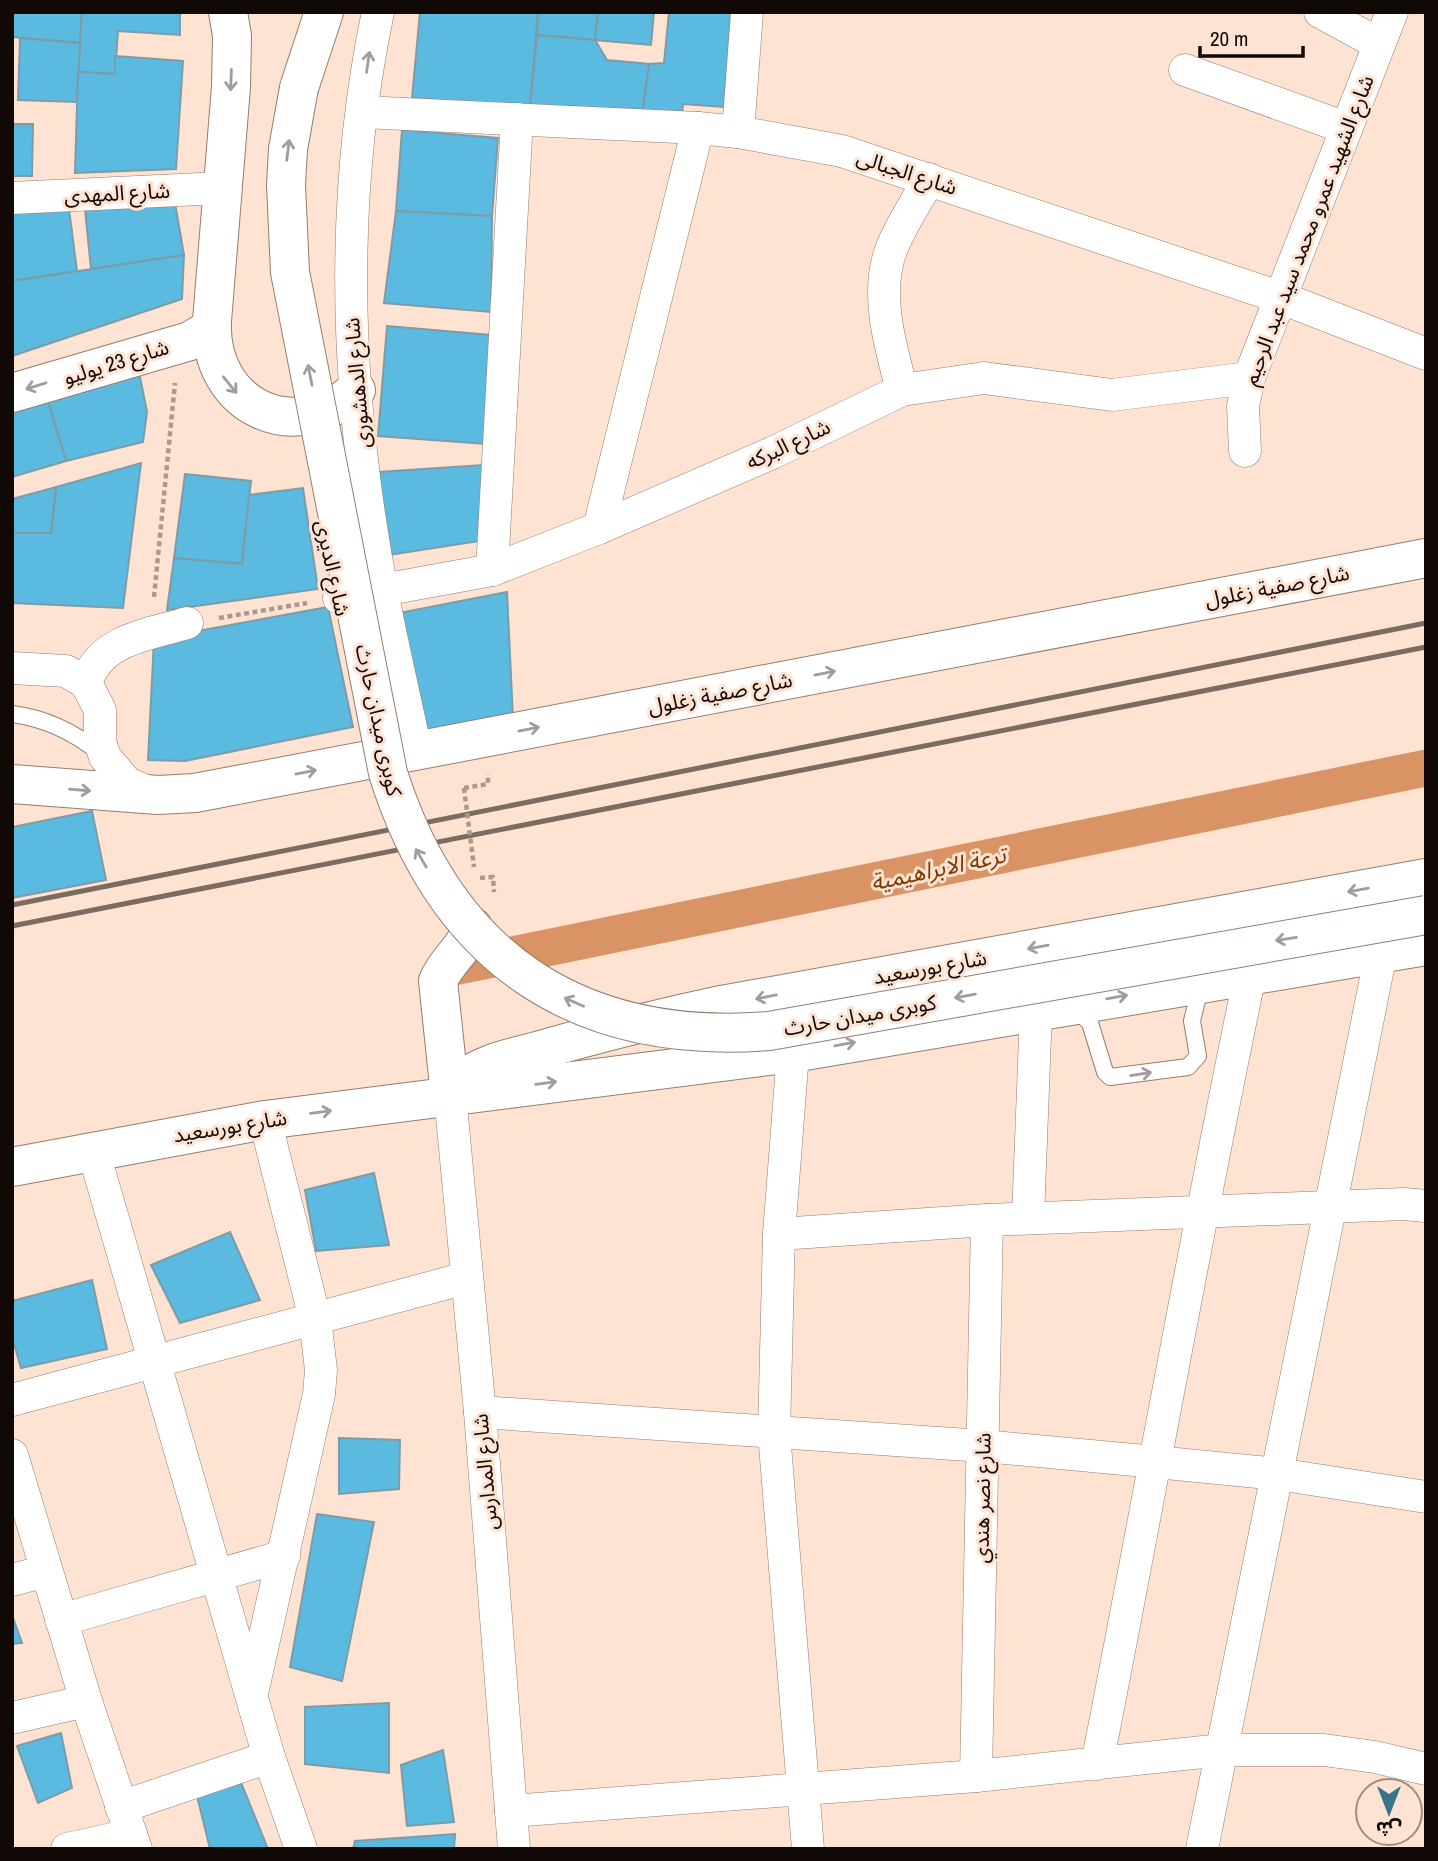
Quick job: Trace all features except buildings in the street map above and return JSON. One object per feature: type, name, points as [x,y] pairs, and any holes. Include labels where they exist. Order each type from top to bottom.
[{"type":"main road","points":[[228,12],[232,36],[232,87],[221,188],[212,321],[215,359],[234,392],[267,413],[301,417],[325,412],[356,390]]},
{"type":"main road","name":"كوبرى ميدان حارث","points":[[324,12],[299,88],[286,173],[286,229],[290,272],[388,773],[415,848],[436,883],[486,944],[517,970],[551,992],[623,1020],[659,1028],[733,1034],[769,1031],[1426,915]]},
{"type":"main road","name":"شارع 23 يوليو","points":[[12,393],[179,344],[200,336],[212,321]]},
{"type":"main road","name":"شارع صفية زغلول","points":[[12,784],[159,795],[195,793],[1426,558]]},
{"type":"main road","name":"شارع بورسعيد","points":[[450,1095],[457,1084],[478,1069],[620,1028],[777,995],[1426,878]]},
{"type":"main road","points":[[1250,975],[1238,963],[1233,941],[1240,919],[1251,908]]},
{"type":"main road","points":[[450,1095],[438,981],[444,967],[463,949],[473,928]]},
{"type":"main road","name":"شارع بورسعيد","points":[[12,1167],[265,1120],[793,1053],[1426,946]]},
{"type":"street","name":"شارع الدهشورى","points":[[378,12],[368,58],[352,222],[350,304],[356,390],[382,589],[416,751]]},
{"type":"street","points":[[738,132],[747,12]]},
{"type":"street","points":[[1320,12],[1380,44]]},
{"type":"street","name":"شارع الشهيد عمرو محمد سيد عبد الرحيم","points":[[1245,452],[1243,407],[1249,378],[1392,12]]},
{"type":"street","points":[[1185,69],[1346,128]]},
{"type":"street","name":"شارع الجبالى","points":[[363,112],[698,128],[738,132],[842,151],[1279,297],[1426,354]]},
{"type":"street","points":[[492,570],[517,119]]},
{"type":"street","points":[[599,528],[698,128]]},
{"type":"street","points":[[901,390],[889,341],[885,302],[889,256],[929,179]]},
{"type":"street","name":"شارع المهدى","points":[[12,198],[221,188]]},
{"type":"street","name":"شارع البركه","points":[[340,598],[492,570],[599,528],[772,453],[901,390],[984,378],[1112,396],[1249,378]]},
{"type":"street","name":"شارع الديرى","points":[[301,417],[372,760]]},
{"type":"street","points":[[86,683],[94,664],[103,653],[115,645],[187,623]]},
{"type":"street","points":[[12,668],[66,671],[86,683],[100,710],[99,734],[105,757],[127,783],[159,795]]},
{"type":"street","points":[[1202,1849],[1381,953]]},
{"type":"street","points":[[1097,1764],[1156,1462],[1200,1212],[1250,975]]},
{"type":"street","points":[[1028,1218],[1053,1007]]},
{"type":"street","points":[[793,1053],[779,1234],[774,1433],[807,1849]]},
{"type":"street","name":"شارع المدارس","points":[[450,1095],[480,1412],[514,1849]]},
{"type":"street","points":[[252,1694],[319,1394],[321,1370],[315,1319],[265,1120]]},
{"type":"street","points":[[93,1150],[270,1757],[301,1849]]},
{"type":"street","points":[[779,1234],[1028,1218],[1426,1206]]},
{"type":"street","name":"شارع نصر هندي","points":[[976,1776],[987,1220]]},
{"type":"street","points":[[12,1400],[466,1278]]},
{"type":"street","points":[[480,1412],[983,1446],[1278,1474],[1426,1497]]},
{"type":"street","points":[[12,1455],[86,1701],[130,1830]]},
{"type":"street","points":[[61,1620],[284,1556]]},
{"type":"street","points":[[12,1580],[47,1571]]},
{"type":"street","points":[[12,1718],[86,1701]]},
{"type":"street","points":[[511,1811],[976,1776],[1222,1750],[1324,1750],[1375,1757],[1426,1769]]},
{"type":"street","points":[[67,1849],[130,1830],[270,1757]]},
{"type":"lane","points":[[12,714],[47,722],[67,731],[105,757]]},
{"type":"lane","points":[[1053,1007],[1090,1023],[1105,1072],[1110,1077],[1188,1067],[1198,1056],[1192,1021],[1202,982]]},
{"type":"path","points":[[150,634],[179,344]]},
{"type":"path","points":[[187,623],[340,598]]},
{"type":"path","points":[[464,788],[476,879]]},
{"type":"waterway","name":"ترعة الابراهيمية","points":[[449,968],[1426,768]]},
{"type":"railway","points":[[12,905],[1426,623]]},
{"type":"railway","points":[[12,926],[1426,647]]}]
